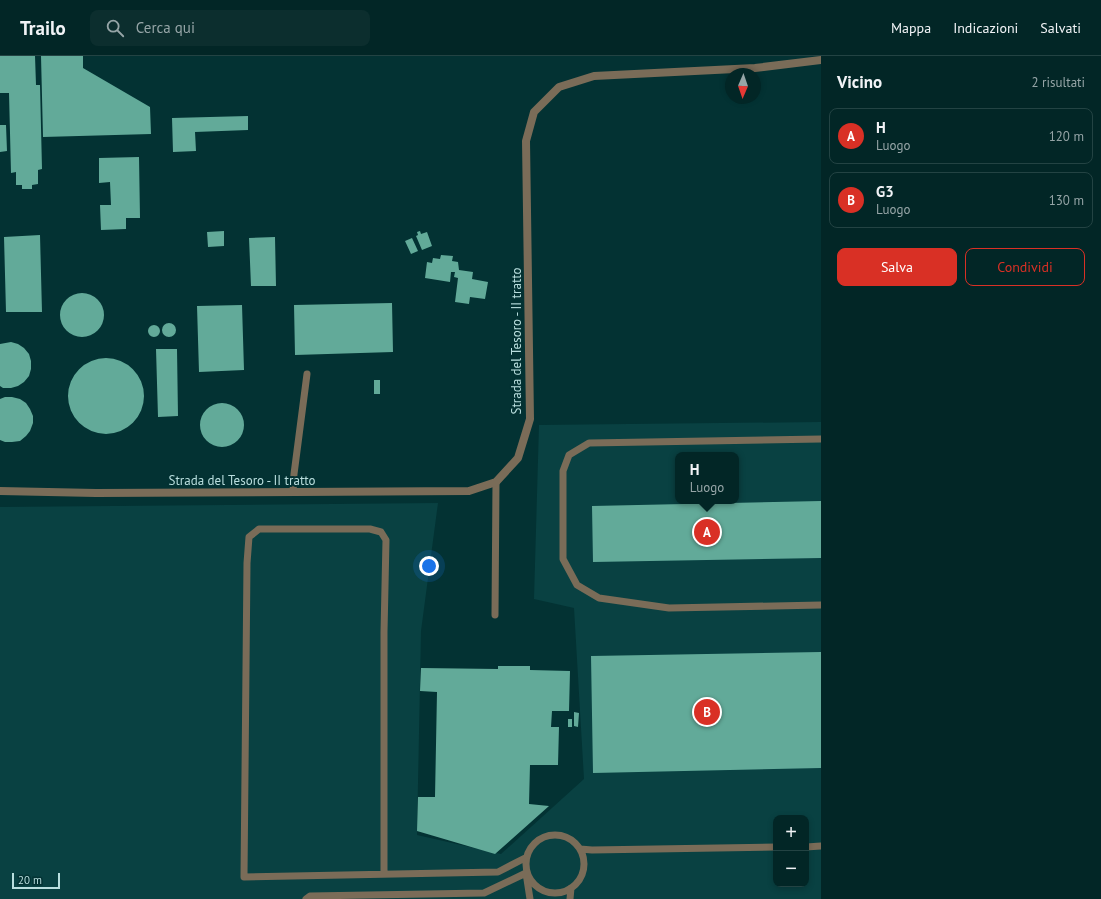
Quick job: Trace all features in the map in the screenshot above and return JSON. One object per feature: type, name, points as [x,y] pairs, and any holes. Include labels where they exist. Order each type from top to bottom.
[{"type":"street","name":"Strada del Tesoro - II tratto","points":[[0,491],[96,493],[469,491],[496,482],[518,458],[530,419],[526,141],[534,112],[559,87],[594,76],[755,68],[821,60]]},
{"type":"lane","points":[[293,492],[306,374]]},
{"type":"lane","points":[[821,439],[589,443],[569,455],[563,471],[563,559],[577,585],[599,598],[669,608],[821,605]]},
{"type":"lane","points":[[495,615],[496,482]]},
{"type":"lane","points":[[384,874],[384,632],[386,540],[381,532],[370,529],[258,530],[249,537],[247,563],[244,877],[498,872],[525,858]]},
{"type":"lane","points":[[526,873],[535,886],[550,893],[564,892],[572,888],[583,874],[584,863],[580,849],[574,841],[568,837],[558,834],[549,834],[539,838],[530,847],[525,858],[526,873],[530,899]]},
{"type":"lane","points":[[809,847],[821,846]]},
{"type":"lane","points":[[580,849],[773,847]]},
{"type":"lane","points":[[306,899],[310,896],[484,893],[526,873]]},
{"type":"lane","points":[[570,899],[572,888]]},
{"type":"shaded area","points":[[821,422],[821,899],[0,899],[0,507],[438,503],[421,631],[417,835],[501,854],[584,779],[574,608],[534,599],[539,425]]},
{"type":"building","points":[[0,56],[35,56],[36,85],[40,85],[42,169],[38,170],[38,184],[32,185],[32,189],[22,189],[22,185],[16,185],[16,172],[11,173],[9,93],[0,93]]},
{"type":"building","points":[[41,56],[83,56],[83,68],[150,107],[151,134],[43,137]]},
{"type":"building","points":[[248,116],[248,130],[195,132],[196,151],[173,152],[172,118]]},
{"type":"building","points":[[0,125],[6,125],[7,151],[0,152]]},
{"type":"building","points":[[139,157],[140,218],[126,218],[126,229],[101,230],[100,205],[111,205],[110,182],[99,183],[99,158]]},
{"type":"building","points":[[224,231],[224,246],[208,247],[207,232]]},
{"type":"building","points":[[420,231],[421,234],[427,232],[432,246],[422,250],[416,236],[418,235],[417,232]]},
{"type":"building","points":[[40,235],[42,312],[6,312],[4,237]]},
{"type":"building","points":[[275,237],[276,286],[251,286],[249,238]]},
{"type":"building","points":[[412,238],[418,251],[411,254],[405,241]]},
{"type":"building","points":[[441,255],[453,256],[452,261],[458,262],[459,270],[473,272],[472,279],[488,282],[485,299],[470,297],[469,304],[455,302],[458,278],[454,277],[455,272],[451,272],[450,282],[425,278],[427,262],[432,263],[433,258],[440,259]]},
{"type":"building","points":[[78,293],[86,293],[98,299],[104,311],[104,319],[98,331],[86,337],[78,337],[66,331],[60,319],[60,311],[66,299]]},
{"type":"building","points":[[392,303],[393,352],[295,355],[294,305]]},
{"type":"building","points":[[242,305],[244,370],[199,372],[197,306]]},
{"type":"building","points":[[169,323],[174,325],[176,330],[174,335],[169,337],[164,335],[162,330],[164,325]]},
{"type":"building","points":[[152,325],[156,325],[160,331],[156,337],[152,337],[148,333],[148,329]]},
{"type":"building","points":[[11,342],[24,348],[29,354],[31,369],[29,376],[24,382],[11,388],[3,388],[0,386],[0,344]]},
{"type":"building","points":[[156,349],[177,349],[178,416],[158,417]]},
{"type":"building","points":[[106,358],[121,361],[133,369],[141,381],[144,396],[141,411],[133,423],[121,431],[106,434],[91,431],[79,423],[71,411],[68,396],[71,381],[79,369],[91,361]]},
{"type":"building","points":[[374,380],[380,380],[380,394],[374,394]]},
{"type":"building","points":[[5,397],[20,399],[26,403],[33,416],[33,423],[30,431],[20,441],[5,442],[0,440],[0,399]]},
{"type":"building","points":[[226,403],[231,404],[238,409],[243,416],[243,434],[238,441],[231,446],[218,447],[213,446],[206,441],[201,434],[200,421],[201,416],[206,409],[213,404]]},
{"type":"building","points":[[821,501],[821,558],[593,562],[592,506],[739,504],[739,503]]},
{"type":"building","points":[[821,652],[821,768],[593,773],[591,656]]},
{"type":"building","points":[[498,666],[530,666],[530,670],[570,671],[569,711],[552,711],[551,727],[559,727],[558,765],[530,765],[529,804],[549,806],[495,854],[417,831],[418,797],[435,797],[437,692],[420,691],[421,668],[498,669]]},
{"type":"building","points":[[574,712],[579,713],[578,727],[574,726]]},
{"type":"building","points":[[568,719],[572,719],[572,727],[568,727]]},
{"type":"place","name":"H","points":[[707,532]]},
{"type":"place","name":"G3","points":[[707,712]]}]
